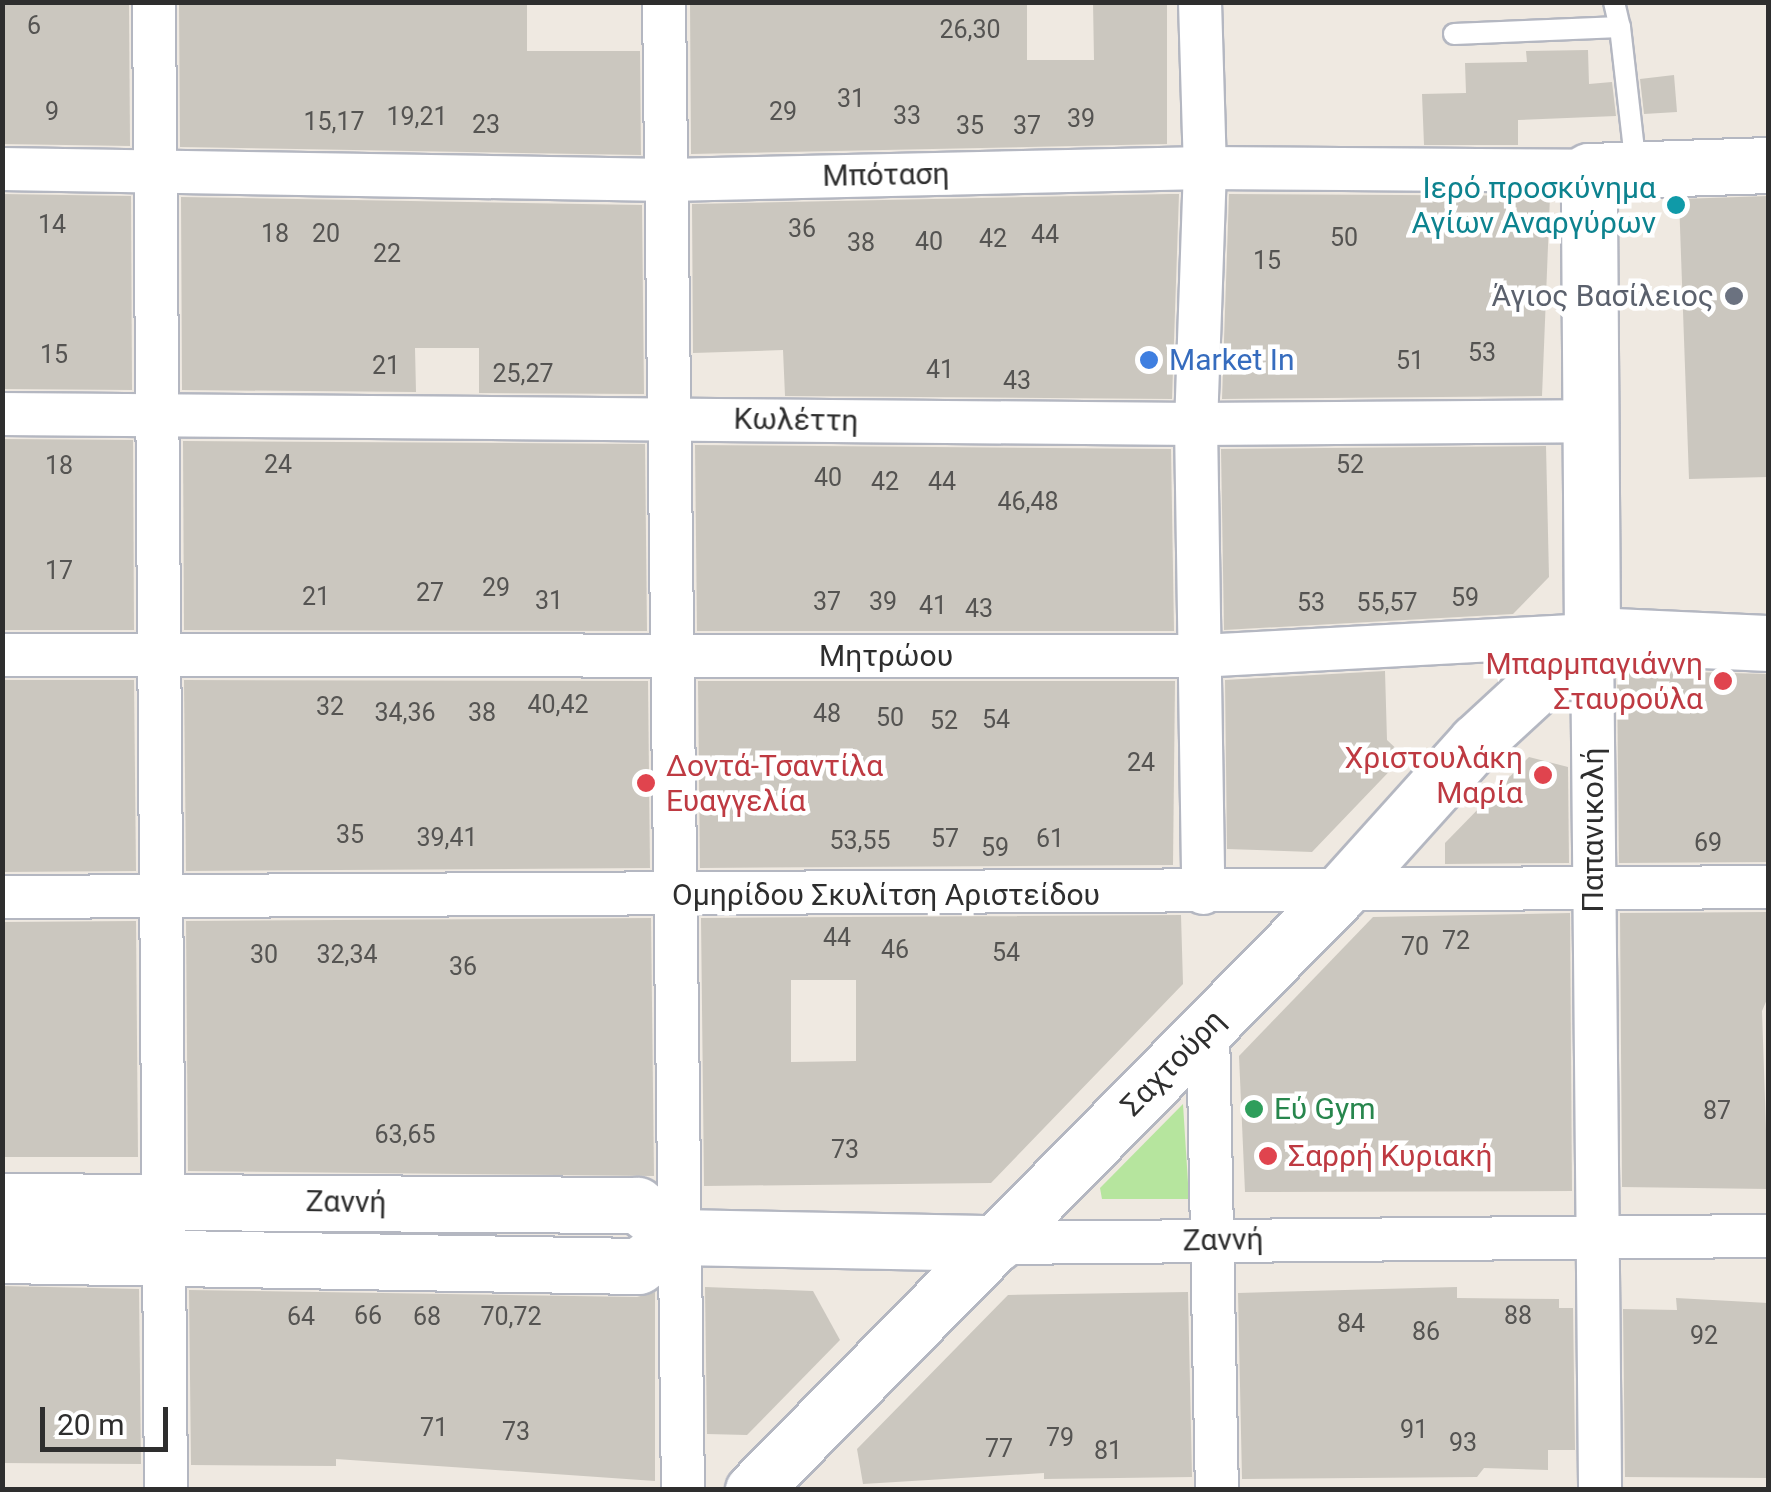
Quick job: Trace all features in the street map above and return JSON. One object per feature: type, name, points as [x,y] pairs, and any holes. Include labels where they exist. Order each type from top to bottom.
[{"type":"street","points":[[154,2],[162,414],[156,658],[166,1490]]},
{"type":"street","points":[[664,2],[683,1490]]},
{"type":"street","points":[[1200,2],[1206,168],[1196,424],[1203,892]]},
{"type":"street","name":"Μπόταση","points":[[2,169],[157,175],[668,180],[1206,168],[1612,170],[1768,165]]},
{"type":"street","name":"Παπανικολή","points":[[1600,1490],[1590,421],[1612,170]]},
{"type":"street","name":"Κωλέττη","points":[[2,414],[1196,424],[1590,421]]},
{"type":"street","name":"Μητρώου","points":[[2,656],[1200,656],[1592,635],[1768,643]]},
{"type":"street","name":"Σαχτούρη","points":[[754,1490],[1341,892],[1476,742],[1592,635]]},
{"type":"street","name":"Ομηρίδου Σκυλίτση Αριστείδου","points":[[2,897],[673,897],[1768,887]]},
{"type":"street","points":[[1208,1028],[1216,1240],[1218,1490]]},
{"type":"street","name":"Ζαννή","points":[[2,1201],[637,1205],[678,1238]]},
{"type":"street","name":"Ζαννή","points":[[2,1255],[638,1266],[678,1238],[996,1243],[1596,1234],[1768,1236]]},
{"type":"lane","points":[[1612,170],[1620,27],[1614,2]]},
{"type":"lane","points":[[1454,34],[1620,27]]},
{"type":"green space","points":[[1183,1104],[1189,1199],[1102,1199],[1100,1188]]},
{"type":"building","points":[[2,2],[129,2],[130,146],[2,144]]},
{"type":"building","points":[[179,2],[527,2],[527,51],[640,51],[641,155],[180,147]]},
{"type":"building","points":[[690,2],[1027,2],[1027,60],[1094,60],[1093,2],[1167,2],[1167,144],[691,154]]},
{"type":"building","points":[[1588,50],[1589,84],[1612,82],[1616,116],[1518,120],[1518,145],[1424,145],[1422,94],[1466,93],[1465,63],[1527,62],[1526,51]]},
{"type":"building","points":[[1674,75],[1677,112],[1644,114],[1640,79]]},
{"type":"building","points":[[2,194],[131,196],[132,390],[2,389]]},
{"type":"building","points":[[1179,194],[1172,399],[785,396],[783,350],[693,353],[692,204]]},
{"type":"building","points":[[1229,194],[1550,196],[1542,396],[1222,399]]},
{"type":"building","points":[[1768,196],[1768,477],[1689,479],[1679,199]]},
{"type":"building","points":[[181,197],[642,205],[644,394],[479,393],[479,348],[415,348],[416,392],[182,390]]},
{"type":"building","points":[[2,439],[133,440],[134,630],[2,630]]},
{"type":"building","points":[[183,441],[645,444],[647,631],[184,630]]},
{"type":"building","points":[[695,445],[1171,449],[1174,631],[697,631]]},
{"type":"building","points":[[1546,446],[1549,577],[1513,614],[1224,630],[1221,449]]},
{"type":"building","points":[[1617,670],[1768,674],[1768,862],[1619,863]]},
{"type":"building","points":[[1385,671],[1387,740],[1404,756],[1312,852],[1227,849],[1225,680]]},
{"type":"building","points":[[2,680],[134,680],[136,871],[2,872]]},
{"type":"building","points":[[184,680],[648,681],[650,868],[186,871]]},
{"type":"building","points":[[698,681],[1175,681],[1173,865],[700,868]]},
{"type":"building","points":[[1529,757],[1568,767],[1569,863],[1445,864],[1445,843]]},
{"type":"building","points":[[1768,912],[1768,997],[1762,1011],[1768,1189],[1622,1187],[1620,913]]},
{"type":"building","points":[[1570,913],[1572,1191],[1245,1192],[1239,1056],[1373,917]]},
{"type":"building","points":[[1181,915],[1183,984],[991,1183],[704,1186],[701,918]],"holes":[[[791,980],[856,980],[856,1061],[791,1062]]]},
{"type":"building","points":[[651,918],[654,1176],[188,1171],[186,921]]},
{"type":"building","points":[[136,921],[138,1157],[2,1157],[2,922]]},
{"type":"building","points":[[2,1286],[139,1289],[141,1464],[2,1463]]},
{"type":"building","points":[[705,1287],[813,1291],[840,1340],[747,1435],[707,1434]]},
{"type":"building","points":[[1457,1287],[1457,1298],[1559,1299],[1559,1308],[1573,1308],[1575,1450],[1548,1450],[1548,1470],[1484,1468],[1477,1477],[1242,1479],[1238,1293]]},
{"type":"building","points":[[189,1290],[637,1297],[655,1292],[655,1481],[336,1459],[336,1466],[191,1465]]},
{"type":"building","points":[[1188,1292],[1192,1477],[1044,1479],[1044,1473],[863,1484],[857,1449],[1008,1295]]},
{"type":"building","points":[[1676,1298],[1768,1303],[1768,1478],[1625,1477],[1623,1309],[1677,1310]]},
{"type":"place","name":"Ιερό προσκύνημα Αγίων Αναργύρων","points":[[1676,205]]},
{"type":"place","name":"Άγιος Βασίλειος","points":[[1734,296]]},
{"type":"place","name":"Market In","points":[[1149,360]]},
{"type":"place","name":"Μπαρμπαγιάννη Σταυρούλα","points":[[1723,681]]},
{"type":"place","name":"Χριστουλάκη Μαρία","points":[[1543,775]]},
{"type":"place","name":"Δοντά-Τσαντίλα Ευαγγελία","points":[[646,783]]},
{"type":"place","name":"Εύ Gym","points":[[1254,1109]]},
{"type":"place","name":"Σαρρή Κυριακή","points":[[1268,1156]]}]
